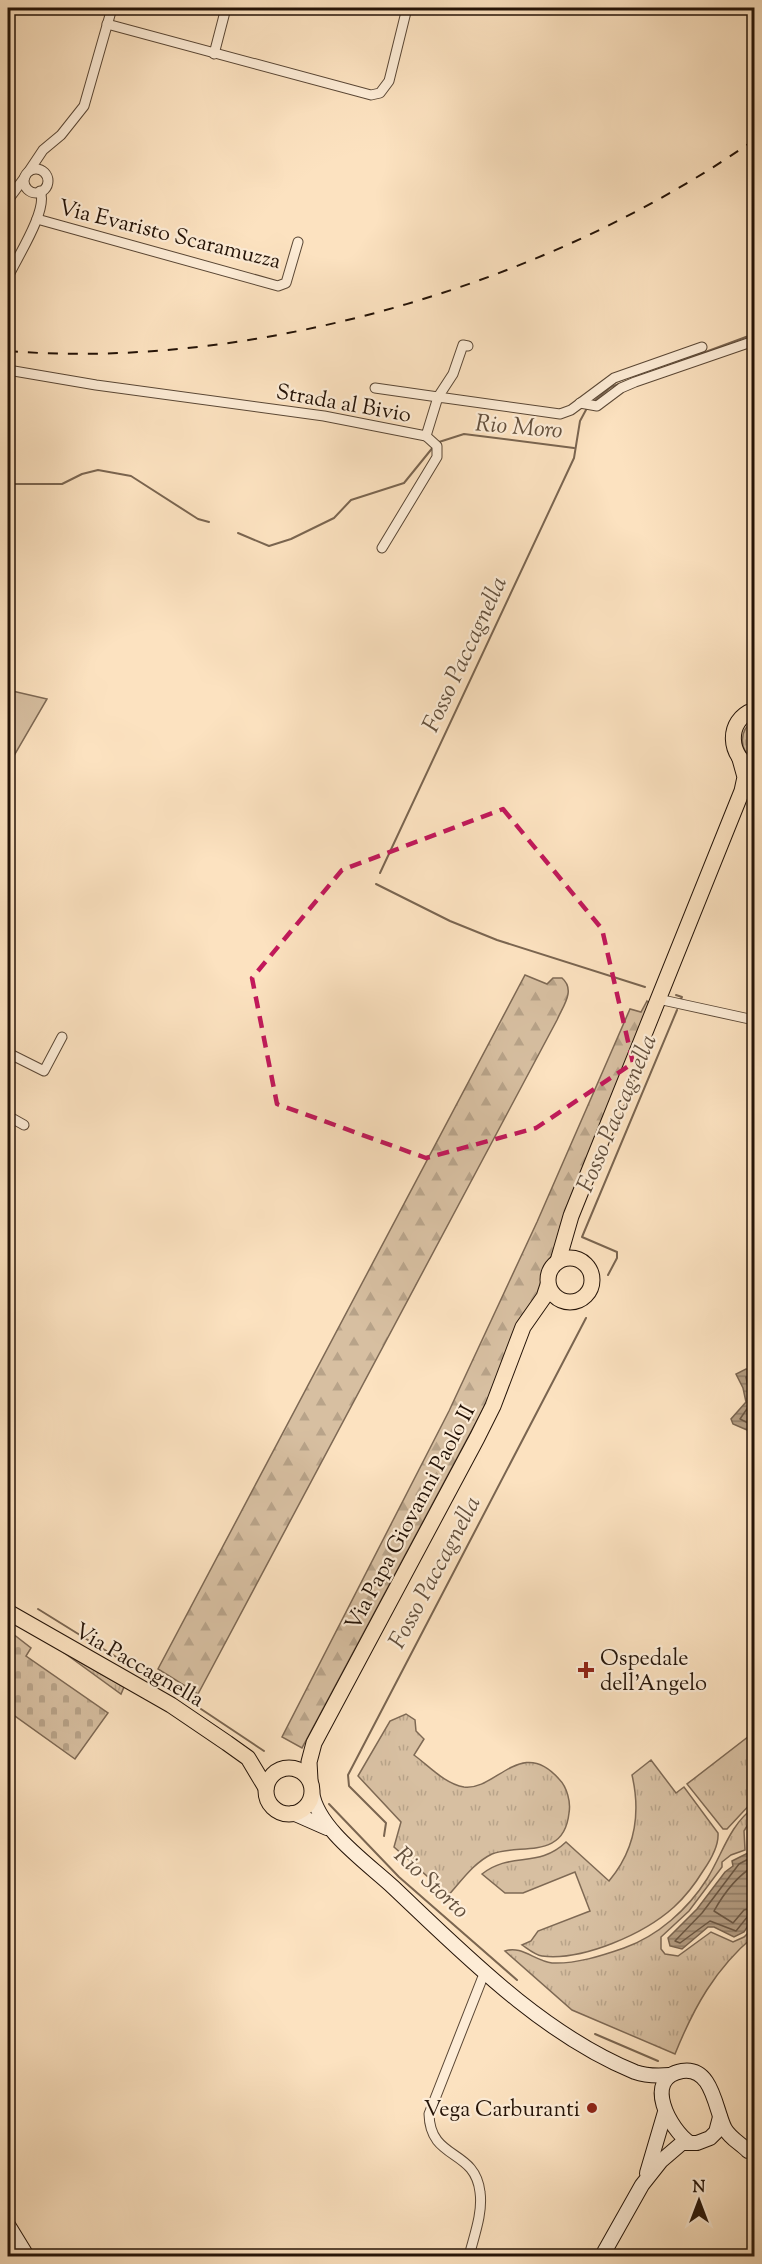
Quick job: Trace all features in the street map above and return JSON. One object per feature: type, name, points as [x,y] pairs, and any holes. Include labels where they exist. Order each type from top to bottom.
[{"type":"main road","points":[[562,1301],[552,1294],[548,1285],[550,1270],[558,1261],[568,1224],[742,792],[745,777],[734,746],[734,730],[743,716],[754,710]]},
{"type":"main road","points":[[740,759],[754,769]]},
{"type":"main road","points":[[742,792],[754,779]]},
{"type":"main road","points":[[536,1309],[546,1303],[579,1300],[590,1289],[590,1271],[578,1260],[570,1248],[568,1224]]},
{"type":"main road","points":[[558,1261],[567,1258],[578,1260]]},
{"type":"main road","name":"Via Papa Giovanni Paolo II","points":[[311,1786],[309,1762],[314,1743],[477,1438],[493,1406],[523,1327],[536,1309],[548,1285]]},
{"type":"main road","name":"Via Paccagnella","points":[[8,1612],[171,1705],[248,1758],[284,1768]]},
{"type":"main road","name":"Via Papa Giovanni Paolo II","points":[[284,1768],[314,1743]]},
{"type":"main road","name":"Via Paccagnella","points":[[248,1758],[266,1788]]},
{"type":"main road","points":[[333,1831],[293,1813],[284,1813],[274,1808],[267,1798],[266,1788],[271,1776],[284,1768],[300,1770],[311,1786],[318,1812],[333,1831],[487,1973],[576,2040],[636,2072],[650,2076],[689,2071],[704,2079],[716,2100],[720,2117],[729,2134],[751,2152]]},
{"type":"main road","points":[[293,1813],[308,1804],[311,1786]]},
{"type":"main road","points":[[636,2072],[655,2089],[674,2129],[696,2142]]},
{"type":"main road","points":[[642,2186],[663,2106],[664,2083],[670,2075]]},
{"type":"main road","points":[[696,2142],[716,2132],[720,2117]]},
{"type":"main road","points":[[602,2256],[642,2186],[661,2161],[682,2143],[725,2144],[751,2152]]},
{"type":"main road","points":[[8,2225],[27,2256]]},
{"type":"street","name":"Via Evaristo Scaramuzza","points":[[10,196],[43,150],[61,135],[84,106],[112,8]]},
{"type":"street","points":[[214,54],[226,8]]},
{"type":"street","points":[[107,24],[357,93],[380,93],[389,81],[407,8]]},
{"type":"street","name":"Via Evaristo Scaramuzza","points":[[40,191],[47,183],[43,172],[43,150]]},
{"type":"street","name":"Via Evaristo Scaramuzza","points":[[27,174],[37,169],[43,172]]},
{"type":"street","name":"Via Evaristo Scaramuzza","points":[[27,174],[25,184],[29,190]]},
{"type":"street","name":"Via Evaristo Scaramuzza","points":[[10,196],[29,190],[40,191]]},
{"type":"street","name":"Via Evaristo Scaramuzza","points":[[8,278],[37,219],[43,202],[40,191]]},
{"type":"street","name":"Via Evaristo Scaramuzza","points":[[37,219],[278,286],[286,283],[298,242]]},
{"type":"street","points":[[585,404],[604,403],[621,388],[635,382],[754,341]]},
{"type":"street","points":[[375,388],[438,397],[453,374],[463,345],[468,346]]},
{"type":"street","name":"Strada al Bivio","points":[[8,370],[96,385],[324,416],[432,441],[438,397],[553,414],[565,413],[585,404],[614,378],[702,347]]},
{"type":"street","points":[[382,548],[437,457],[432,441]]},
{"type":"street","points":[[658,999],[754,1020]]},
{"type":"street","points":[[8,1053],[44,1071],[62,1038]]},
{"type":"street","points":[[8,1116],[24,1125]]},
{"type":"street","points":[[469,2256],[479,2219],[480,2191],[471,2168],[437,2144],[431,2134],[429,2114],[482,1979],[487,1973]]},
{"type":"highlighted area","points":[[503,809],[602,929],[633,1063],[536,1128],[426,1158],[277,1104],[252,978],[342,870]]},
{"type":"green space","points":[[8,690],[47,699],[8,766]]},
{"type":"green space","points":[[754,720],[754,760],[745,751],[742,740],[745,729]]},
{"type":"green space","points":[[525,975],[547,984],[553,978],[562,978],[568,988],[565,1004],[198,1694],[158,1669]]},
{"type":"green space","points":[[647,1001],[649,1003],[560,1227],[555,1258],[546,1270],[545,1285],[481,1413],[302,1748],[282,1737],[449,1411],[537,1222],[630,1009],[641,1012]]},
{"type":"green space","points":[[8,1630],[31,1648],[26,1656],[108,1713],[75,1759],[8,1711]]},
{"type":"green space","points":[[63,1652],[124,1687],[121,1694]]},
{"type":"green space","points":[[406,1714],[415,1720],[416,1731],[424,1739],[414,1755],[457,1785],[476,1786],[521,1764],[533,1763],[545,1767],[562,1782],[569,1800],[569,1813],[565,1828],[559,1838],[539,1847],[492,1854],[473,1868],[446,1898],[445,1892],[394,1847],[401,1822],[358,1776],[390,1721]]},
{"type":"green space","points":[[753,1733],[754,1800],[727,1829],[723,1829],[687,1784]]},
{"type":"green space","points":[[651,1760],[676,1793],[684,1787],[718,1833],[716,1848],[708,1863],[690,1890],[674,1907],[630,1936],[594,1950],[576,1954],[542,1956],[532,1952],[522,1945],[531,1941],[538,1931],[590,1911],[575,1872],[523,1893],[505,1893],[482,1874],[503,1863],[545,1855],[566,1842],[609,1881],[625,1857],[634,1831],[636,1804],[632,1775]]},
{"type":"green space","points":[[754,1807],[754,1814],[744,1831],[745,1850],[731,1855],[722,1862],[722,1867],[689,1911],[661,1937],[661,1949],[665,1954],[678,1956],[711,1932],[733,1942],[744,1937],[754,1927],[754,1936],[728,1962],[707,1990],[675,2054],[572,2010],[505,1951],[517,1950],[546,1962],[570,1962],[588,1959],[637,1943],[660,1929],[691,1901],[707,1879],[732,1831],[745,1814]]},
{"type":"water","points":[[746,1369],[754,1369],[754,1433],[733,1424],[731,1419],[746,1402],[743,1388],[736,1374]]},
{"type":"water","points":[[754,1820],[754,1917],[744,1932],[734,1937],[714,1927],[708,1927],[682,1949],[670,1946],[668,1938],[697,1909],[725,1872],[733,1866],[732,1861],[750,1852],[749,1833]]},
{"type":"waterway","name":"Rio Moro","points":[[593,402],[611,387],[754,334]]},
{"type":"waterway","name":"Fosso Paccagnella","points":[[380,873],[574,458],[580,421],[587,408]]},
{"type":"waterway","name":"Rio Moro","points":[[439,442],[464,434],[574,448]]},
{"type":"waterway","name":"Rio Moro","points":[[238,533],[269,546],[291,539],[334,518],[351,500],[404,483],[434,446]]},
{"type":"waterway","name":"Rio Moro","points":[[8,484],[62,484],[82,474],[98,470],[131,476],[198,519],[209,522]]},
{"type":"waterway","name":"Fosso Paccagnella","points":[[376,884],[450,921],[497,940],[645,987]]},
{"type":"waterway","name":"Fosso Paccagnella","points":[[676,995],[682,997],[680,1001]]},
{"type":"waterway","name":"Fosso Paccagnella","points":[[608,1275],[617,1258],[617,1252],[582,1237],[677,1010]]},
{"type":"waterway","name":"Fosso Paccagnella","points":[[384,1836],[386,1823],[349,1786],[348,1775],[586,1318]]},
{"type":"waterway","name":"Rio Storto","points":[[38,1609],[88,1640]]},
{"type":"waterway","name":"Rio Storto","points":[[95,1644],[194,1704]]},
{"type":"waterway","name":"Rio Storto","points":[[201,1709],[264,1751]]},
{"type":"waterway","name":"Rio Storto","points":[[329,1804],[399,1877],[517,1980]]},
{"type":"waterway","name":"Rio Storto","points":[[595,2034],[658,2061]]},
{"type":"railway","points":[[8,351],[103,354],[201,347],[300,331],[398,307],[494,275],[586,236],[674,191],[754,140]]},
{"type":"place","name":"Ospedale dell'Angelo","points":[[586,1670]]},
{"type":"place","name":"Vega Carburanti","points":[[592,2108]]}]
